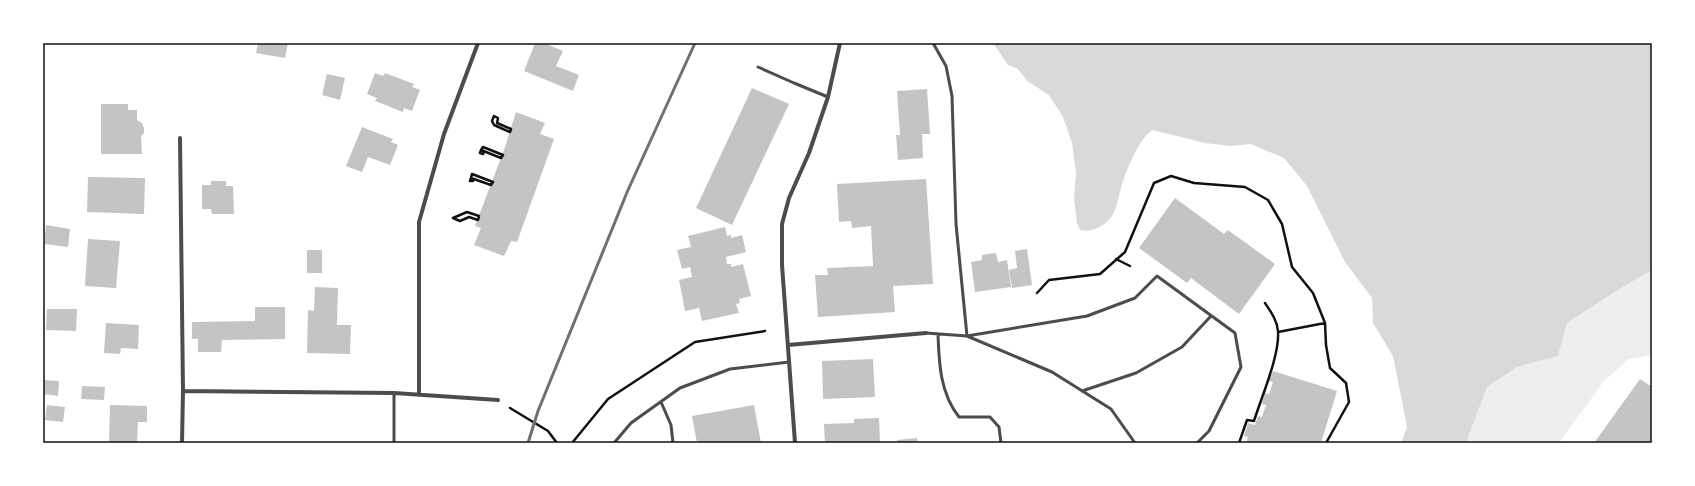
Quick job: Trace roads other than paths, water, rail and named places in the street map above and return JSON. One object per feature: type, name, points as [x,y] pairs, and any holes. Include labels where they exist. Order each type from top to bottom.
[{"type":"street","points":[[419,395],[419,222],[444,134],[478,43]]},
{"type":"street","points":[[795,443],[782,265],[782,224],[789,198],[809,153],[828,97],[840,43]]},
{"type":"street","points":[[180,138],[183,391],[182,443]]},
{"type":"street","points":[[788,345],[926,333]]},
{"type":"street","points":[[183,391],[394,393],[498,400]]},
{"type":"lane","points":[[933,43],[946,66],[952,96],[956,224],[960,278],[967,336]]},
{"type":"lane","points":[[758,67],[794,84],[828,97]]},
{"type":"lane","points":[[926,333],[967,336],[1087,316],[1135,298],[1158,276],[1236,333],[1241,367],[1209,431],[1198,443]]},
{"type":"lane","points":[[1082,391],[1136,373],[1182,347],[1211,316]]},
{"type":"lane","points":[[938,334],[939,368],[946,394],[955,413],[959,417],[990,417],[999,427],[1001,443]]},
{"type":"lane","points":[[967,336],[1052,372],[1111,409],[1135,443]]},
{"type":"lane","points":[[614,443],[631,423],[680,388],[730,369],[789,362]]},
{"type":"lane","points":[[394,393],[394,443]]},
{"type":"lane","points":[[661,402],[672,425],[673,443]]},
{"type":"railway","points":[[528,443],[538,411],[628,190],[695,43]]}]
